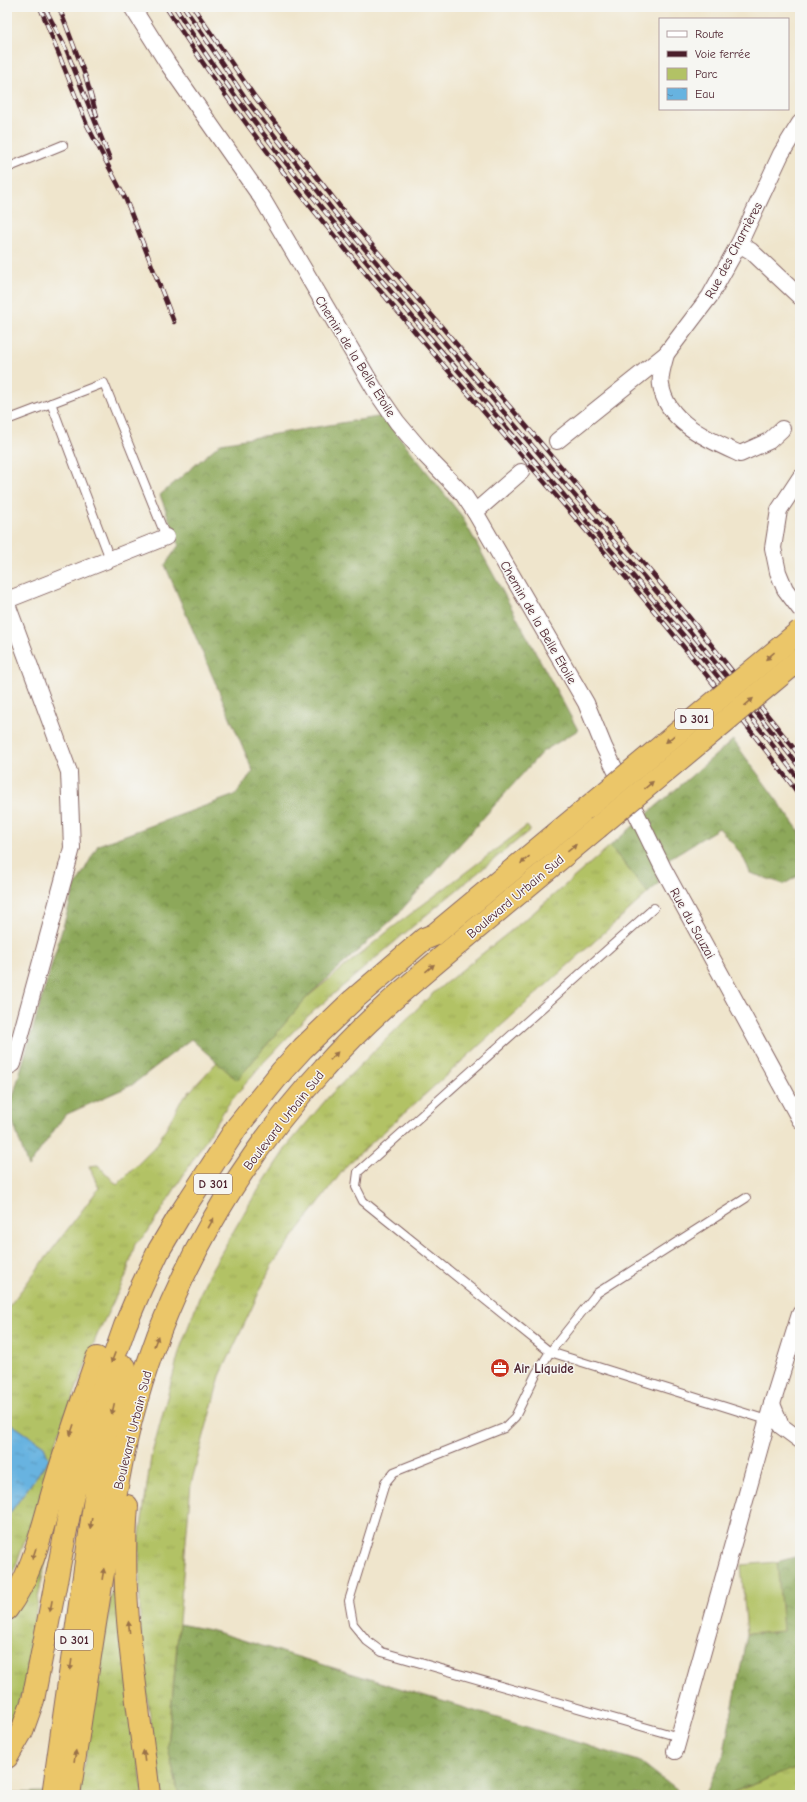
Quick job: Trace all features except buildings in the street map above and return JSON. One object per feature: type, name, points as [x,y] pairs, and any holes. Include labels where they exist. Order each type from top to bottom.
[{"type":"highway","name":"Boulevard Urbain Sud","points":[[434,935],[800,631]]},
{"type":"highway","name":"Boulevard Urbain Sud","points":[[69,1795],[114,1503],[135,1405],[156,1340],[176,1292],[198,1247],[244,1169],[281,1117],[325,1066],[384,1008],[800,659]]},
{"type":"highway","points":[[7,1609],[19,1590],[34,1554],[76,1419],[112,1320],[144,1251],[189,1175],[246,1095],[296,1040],[347,993],[414,937],[434,935]]},
{"type":"highway","points":[[7,1757],[22,1731],[33,1700],[72,1499],[95,1411],[140,1288],[159,1250],[181,1213],[237,1127],[282,1071],[353,1000],[424,939],[434,935]]},
{"type":"highway","name":"D 301","points":[[53,1795],[91,1525],[102,1458],[122,1377],[151,1299],[182,1235],[202,1202],[246,1134],[271,1101],[337,1028],[429,945],[434,935]]},
{"type":"highway","points":[[135,1405],[124,1541],[124,1574],[129,1632],[149,1795]]},
{"type":"street","name":"Chemin de la Belle Etoile","points":[[132,7],[168,64],[263,200],[375,390],[397,422],[425,455],[463,494],[586,703],[594,722]]},
{"type":"street","name":"Rue des Charrières","points":[[557,441],[666,354],[710,296],[739,244],[781,154],[800,123]]},
{"type":"street","points":[[739,244],[751,251],[800,297]]},
{"type":"street","points":[[666,354],[660,383],[666,405],[680,420],[713,442],[740,454],[769,441],[782,429]]},
{"type":"street","points":[[474,512],[521,472]]},
{"type":"street","points":[[800,478],[796,481],[779,510],[773,548],[778,572],[785,589],[800,609]]},
{"type":"street","points":[[7,600],[166,537]]},
{"type":"street","points":[[7,604],[68,772],[72,848],[13,1064],[7,1067]]},
{"type":"street","name":"Rue du Sauzai","points":[[594,722],[604,748],[663,868],[800,1120]]},
{"type":"street","points":[[677,1744],[767,1420],[800,1314]]},
{"type":"street","points":[[772,1404],[781,1426],[800,1440]]},
{"type":"lane","points":[[7,168],[63,146]]},
{"type":"lane","points":[[7,420],[104,383],[166,537]]},
{"type":"lane","points":[[51,403],[110,559]]},
{"type":"lane","points":[[654,908],[358,1172],[356,1187],[363,1201],[550,1352],[767,1420]]},
{"type":"lane","points":[[677,1744],[382,1652],[367,1641],[353,1624],[349,1602],[385,1483],[394,1472],[504,1428],[515,1417],[536,1374],[550,1352],[597,1293],[746,1198]]},
{"type":"green space","points":[[383,416],[461,515],[578,730],[542,752],[397,915],[308,996],[237,1080],[191,1039],[132,1085],[65,1115],[28,1167],[9,1110],[74,889],[98,845],[235,795],[253,771],[165,565],[179,545],[160,495],[221,443]]},
{"type":"green space","points":[[733,740],[800,832],[800,875],[784,884],[750,873],[741,855],[719,828],[655,867],[659,883],[648,893],[610,846]]},
{"type":"green space","points":[[527,826],[530,830],[425,916],[308,1016],[261,1065],[227,1106],[147,1233],[135,1244],[126,1276],[97,1335],[57,1439],[45,1484],[12,1577],[7,1584],[7,1517],[49,1459],[44,1446],[7,1421],[7,1309],[99,1188],[89,1166],[98,1165],[117,1185],[156,1146],[181,1101],[217,1062],[237,1079],[306,998],[392,928]]},
{"type":"green space","points":[[610,846],[648,893],[347,1165],[272,1265],[220,1376],[191,1484],[168,1747],[179,1795],[162,1795],[147,1697],[140,1626],[139,1541],[151,1457],[180,1349],[206,1279],[248,1206],[288,1145],[330,1095],[432,994],[533,913]]},
{"type":"green space","points":[[51,1531],[38,1599],[25,1685],[7,1733],[7,1619]]},
{"type":"green space","points":[[800,1554],[800,1766],[726,1795],[705,1795],[723,1757],[747,1634],[783,1631],[777,1562],[798,1556]]},
{"type":"green space","points":[[777,1562],[783,1631],[747,1634],[741,1565]]},
{"type":"green space","points":[[114,1578],[119,1581],[143,1795],[79,1795]]},
{"type":"green space","points":[[179,1624],[210,1630],[641,1762],[683,1795],[179,1795],[168,1747]]},
{"type":"green space","points":[[800,1766],[800,1795],[726,1795]]},
{"type":"green space","points":[[47,1792],[47,1795],[7,1795],[7,1793]]},
{"type":"water","points":[[7,1421],[44,1446],[49,1459],[7,1517]]},
{"type":"railway","points":[[40,7],[87,125],[126,200],[174,322]]},
{"type":"railway","points":[[59,7],[85,75],[97,116]]},
{"type":"railway","points":[[166,7],[222,91],[282,171],[345,249],[560,500],[707,675],[800,796]]},
{"type":"railway","points":[[175,7],[200,46],[254,121],[369,266],[526,452],[654,600],[753,720],[800,781]]},
{"type":"railway","points":[[184,7],[249,103],[342,222],[679,618],[800,768]]},
{"type":"railway","points":[[193,7],[255,97],[348,217],[685,612],[800,756]]},
{"type":"railway","points":[[46,10],[66,49],[110,159]]},
{"type":"place","name":"Air Liquide","points":[[500,1368]]}]
